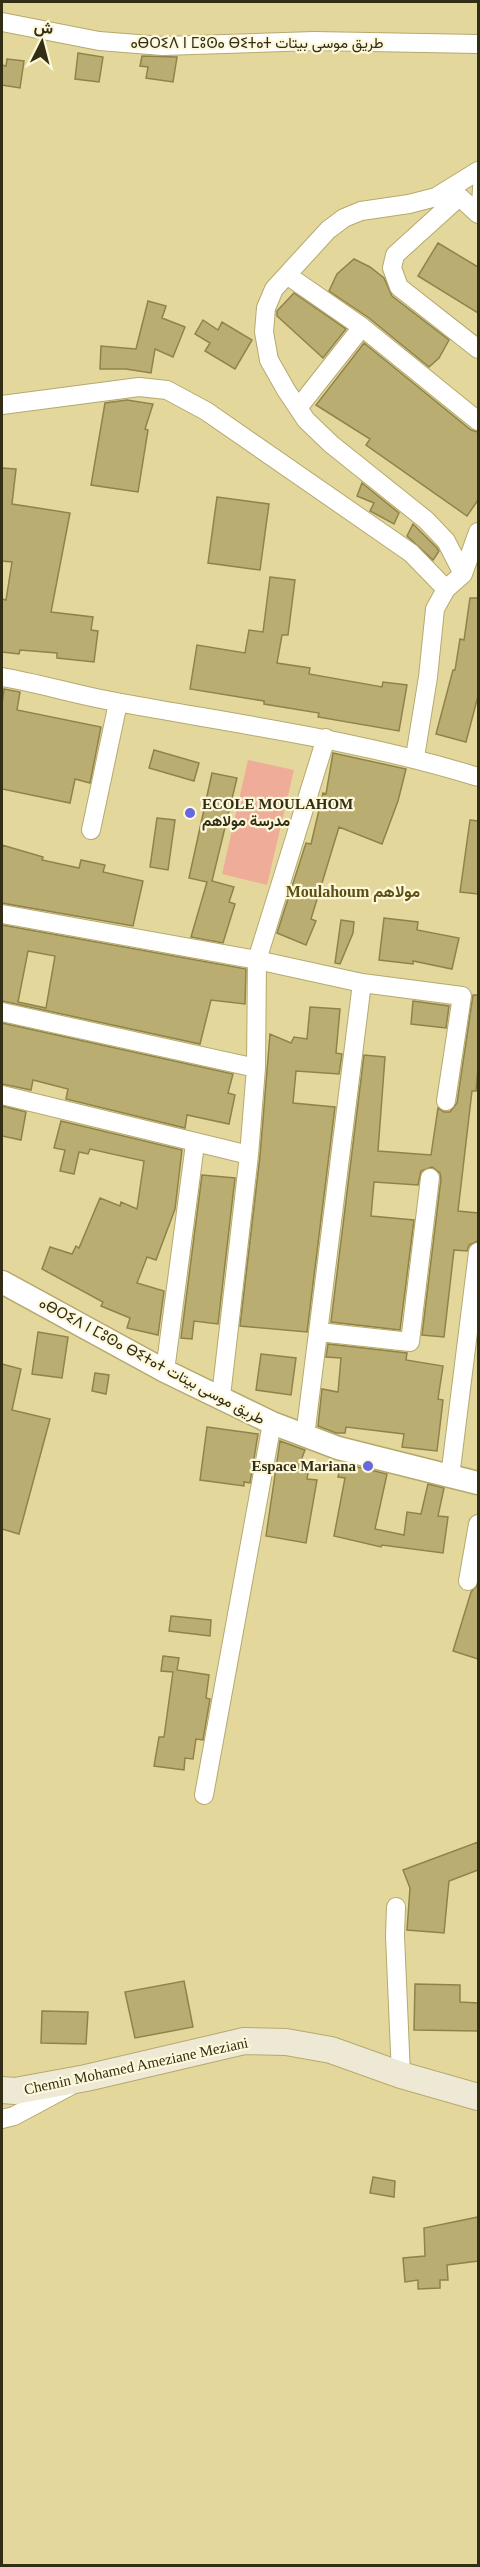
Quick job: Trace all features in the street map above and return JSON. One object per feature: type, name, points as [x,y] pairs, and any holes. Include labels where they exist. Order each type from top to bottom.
[{"type":"main road","name":"Chemin Mohamed Ameziane Meziani","points":[[2,2090],[15,2091],[86,2078],[244,2041],[286,2042],[331,2050],[401,2075],[478,2097]]},
{"type":"street","name":"ⴰⴱⵔⵉⴷ ⵏ ⵎⵓⵙⴰ ⴱⵉⵜⴰⵜ طريق موسى بيتات","points":[[2,22],[99,41],[163,46],[314,41],[478,44]]},
{"type":"street","points":[[478,171],[395,255],[393,275],[399,287],[478,349]]},
{"type":"street","points":[[455,193],[477,213]]},
{"type":"street","points":[[455,193],[361,211],[344,218],[328,230],[274,289],[266,308],[264,332],[269,360],[306,420],[331,444],[426,520],[446,541],[463,574]]},
{"type":"street","points":[[287,275],[362,327],[478,421]]},
{"type":"street","points":[[298,408],[362,327]]},
{"type":"street","points":[[2,405],[139,387],[167,390],[206,411],[411,553],[446,589]]},
{"type":"street","points":[[415,758],[428,677],[435,609],[446,589],[463,574],[478,532]]},
{"type":"street","points":[[2,682],[326,738],[415,758],[478,777]]},
{"type":"street","points":[[91,830],[118,703]]},
{"type":"street","points":[[221,1396],[249,1155],[256,1068],[257,960],[326,738]]},
{"type":"street","points":[[2,914],[257,960],[362,983],[462,996],[445,1107]]},
{"type":"street","points":[[305,1436],[362,983]]},
{"type":"street","points":[[2,1012],[256,1068]]},
{"type":"street","points":[[2,1095],[195,1144],[249,1155]]},
{"type":"street","points":[[165,1371],[195,1144]]},
{"type":"street","points":[[319,1332],[410,1342],[430,1178]]},
{"type":"street","points":[[450,1477],[478,1252]]},
{"type":"street","name":"ⴰⴱⵔⵉⴷ ⵏ ⵎⵓⵙⴰ ⴱⵉⵜⴰⵜ طريق موسى بيتات","points":[[2,1281],[165,1371],[221,1396],[272,1423],[338,1448],[478,1483]]},
{"type":"street","points":[[204,1795],[272,1423]]},
{"type":"street","points":[[468,1581],[478,1524]]},
{"type":"street","points":[[396,1907],[395,1936],[401,2075]]},
{"type":"street","points":[[2,2120],[86,2078]]},
{"type":"lane","points":[[477,213],[478,181]]},
{"type":"shaded area","points":[[248,760],[294,770],[267,885],[222,874]]},
{"type":"building","points":[[78,53],[103,57],[99,82],[75,79]]},
{"type":"building","points":[[142,56],[177,57],[173,82],[146,78],[148,67],[140,66]]},
{"type":"building","points":[[7,59],[24,61],[20,88],[2,85],[2,65],[6,66]]},
{"type":"building","points":[[438,243],[478,267],[478,313],[418,276]]},
{"type":"building","points":[[354,259],[370,267],[384,278],[392,296],[449,340],[439,358],[429,367],[369,318],[329,291],[337,274]]},
{"type":"building","points":[[294,293],[346,329],[323,358],[277,316],[277,311]]},
{"type":"building","points":[[148,301],[166,306],[162,318],[185,327],[173,357],[155,349],[151,373],[126,369],[100,369],[101,346],[136,349]]},
{"type":"building","points":[[203,320],[218,330],[222,322],[252,340],[235,369],[205,351],[210,343],[195,334]]},
{"type":"building","points":[[364,343],[471,430],[478,432],[478,500],[467,516],[366,445],[370,439],[316,405]]},
{"type":"building","points":[[127,400],[153,404],[145,429],[148,430],[138,492],[91,485],[105,403]]},
{"type":"building","points":[[2,468],[16,469],[12,504],[70,513],[51,612],[93,617],[91,630],[98,631],[94,662],[57,658],[57,653],[20,650],[19,654],[2,652],[2,599],[6,600],[12,562],[2,561]]},
{"type":"building","points":[[362,483],[399,513],[394,524],[370,511],[374,503],[357,496]]},
{"type":"building","points":[[217,497],[269,504],[260,570],[208,563]]},
{"type":"building","points":[[413,524],[439,551],[433,560],[407,536]]},
{"type":"building","points":[[270,577],[295,580],[288,635],[282,635],[277,663],[310,668],[309,674],[382,687],[383,682],[407,685],[399,731],[318,717],[319,713],[264,704],[264,701],[190,689],[197,645],[245,653],[249,630],[263,632]]},
{"type":"building","points":[[470,598],[478,598],[478,696],[466,742],[436,734],[453,670],[455,670],[460,639],[464,640]]},
{"type":"building","points":[[4,689],[20,692],[17,710],[101,727],[90,783],[75,779],[70,803],[2,789]]},
{"type":"building","points":[[154,750],[199,763],[194,781],[149,768]]},
{"type":"building","points":[[333,753],[406,769],[398,801],[382,844],[339,827],[311,919],[316,921],[306,945],[277,933],[306,843],[311,844],[323,793],[326,794]]},
{"type":"building","points":[[212,773],[237,778],[212,881],[234,887],[229,902],[235,904],[223,943],[191,937],[207,882],[189,878]]},
{"type":"building","points":[[157,818],[175,820],[168,870],[150,867]]},
{"type":"building","points":[[470,820],[478,821],[478,894],[460,892]]},
{"type":"building","points":[[2,845],[43,857],[42,860],[79,868],[81,860],[105,865],[103,872],[143,881],[133,926],[2,903]]},
{"type":"building","points":[[384,918],[418,922],[417,930],[459,938],[452,969],[413,961],[413,964],[379,960]]},
{"type":"building","points":[[341,920],[354,922],[353,933],[340,964],[335,963]]},
{"type":"building","points":[[2,925],[246,969],[245,1004],[211,1000],[200,1044],[2,1001]],"holes":[[[28,951],[55,956],[46,1008],[18,1002]]]},
{"type":"building","points":[[473,995],[478,995],[478,1068],[476,1091],[472,1091],[458,1211],[478,1213],[478,1241],[469,1245],[467,1251],[454,1250],[444,1337],[422,1335],[441,1179],[440,1173],[432,1167],[421,1171],[418,1185],[374,1182],[371,1216],[414,1220],[400,1330],[331,1322],[364,1055],[385,1057],[378,1151],[431,1155],[438,1108],[444,1112],[450,1112],[457,1103]]},
{"type":"building","points":[[413,1001],[449,1006],[446,1028],[411,1024]]},
{"type":"building","points":[[310,1007],[340,1009],[336,1053],[342,1054],[339,1074],[296,1071],[293,1103],[335,1107],[307,1332],[240,1326],[260,1156],[270,1034],[291,1043],[294,1037],[307,1039]]},
{"type":"building","points":[[2,1023],[233,1074],[228,1093],[235,1095],[229,1124],[187,1115],[185,1128],[66,1099],[68,1089],[33,1080],[31,1090],[2,1084]]},
{"type":"building","points":[[2,1106],[26,1112],[21,1140],[2,1136]]},
{"type":"building","points":[[61,1121],[182,1150],[175,1209],[156,1260],[147,1257],[137,1283],[164,1291],[158,1335],[127,1328],[130,1318],[101,1306],[103,1302],[42,1269],[50,1247],[72,1254],[76,1246],[79,1248],[100,1198],[120,1206],[121,1202],[137,1209],[144,1161],[90,1149],[88,1154],[79,1152],[74,1174],[60,1171],[65,1150],[54,1148]]},
{"type":"building","points":[[202,1175],[235,1178],[218,1324],[194,1321],[192,1339],[181,1338]]},
{"type":"building","points":[[38,1332],[68,1337],[62,1378],[32,1374]]},
{"type":"building","points":[[328,1344],[407,1353],[406,1360],[443,1366],[438,1399],[443,1400],[437,1451],[402,1447],[404,1434],[346,1427],[345,1433],[336,1433],[318,1426],[322,1389],[338,1392],[341,1358],[326,1357]]},
{"type":"building","points":[[261,1354],[296,1358],[291,1395],[256,1390]]},
{"type":"building","points":[[2,1364],[21,1369],[12,1410],[50,1419],[19,1534],[2,1529]]},
{"type":"building","points":[[95,1373],[109,1375],[106,1394],[92,1391]]},
{"type":"building","points":[[207,1427],[258,1434],[250,1483],[244,1482],[244,1486],[200,1480]]},
{"type":"building","points":[[280,1441],[305,1450],[297,1471],[308,1473],[307,1479],[317,1480],[306,1543],[266,1536]]},
{"type":"building","points":[[341,1463],[387,1474],[375,1529],[404,1535],[407,1512],[421,1514],[428,1484],[444,1488],[438,1516],[448,1517],[443,1553],[382,1545],[381,1547],[334,1536],[345,1478],[338,1477]]},
{"type":"building","points":[[478,1584],[478,1659],[453,1651],[471,1592]]},
{"type":"building","points":[[171,1616],[211,1620],[210,1636],[169,1631]]},
{"type":"building","points":[[163,1656],[179,1658],[177,1670],[209,1675],[206,1698],[210,1699],[203,1740],[196,1739],[193,1759],[185,1758],[184,1770],[154,1766],[159,1737],[164,1737],[173,1672],[161,1671]]},
{"type":"building","points":[[478,1842],[478,1870],[449,1881],[444,1933],[407,1930],[410,1888],[403,1870]]},
{"type":"building","points":[[184,1981],[193,2027],[135,2038],[125,1992]]},
{"type":"building","points":[[415,1984],[460,1985],[460,2002],[478,2003],[478,2031],[414,2030]]},
{"type":"building","points":[[42,2011],[88,2012],[86,2044],[41,2043]]},
{"type":"building","points":[[373,2177],[395,2181],[394,2197],[370,2193]]},
{"type":"building","points":[[478,2217],[478,2261],[447,2265],[448,2280],[440,2280],[440,2288],[418,2289],[418,2280],[405,2282],[403,2258],[425,2256],[424,2228]]},
{"type":"place","name":"ECOLE MOULAHOM مدرسة مولاهم","points":[[190,813]]},
{"type":"place","name":"Espace Mariana","points":[[368,1466]]},
{"type":"district","name":"Moulahoum مولاهم","points":[[353,891]]}]
